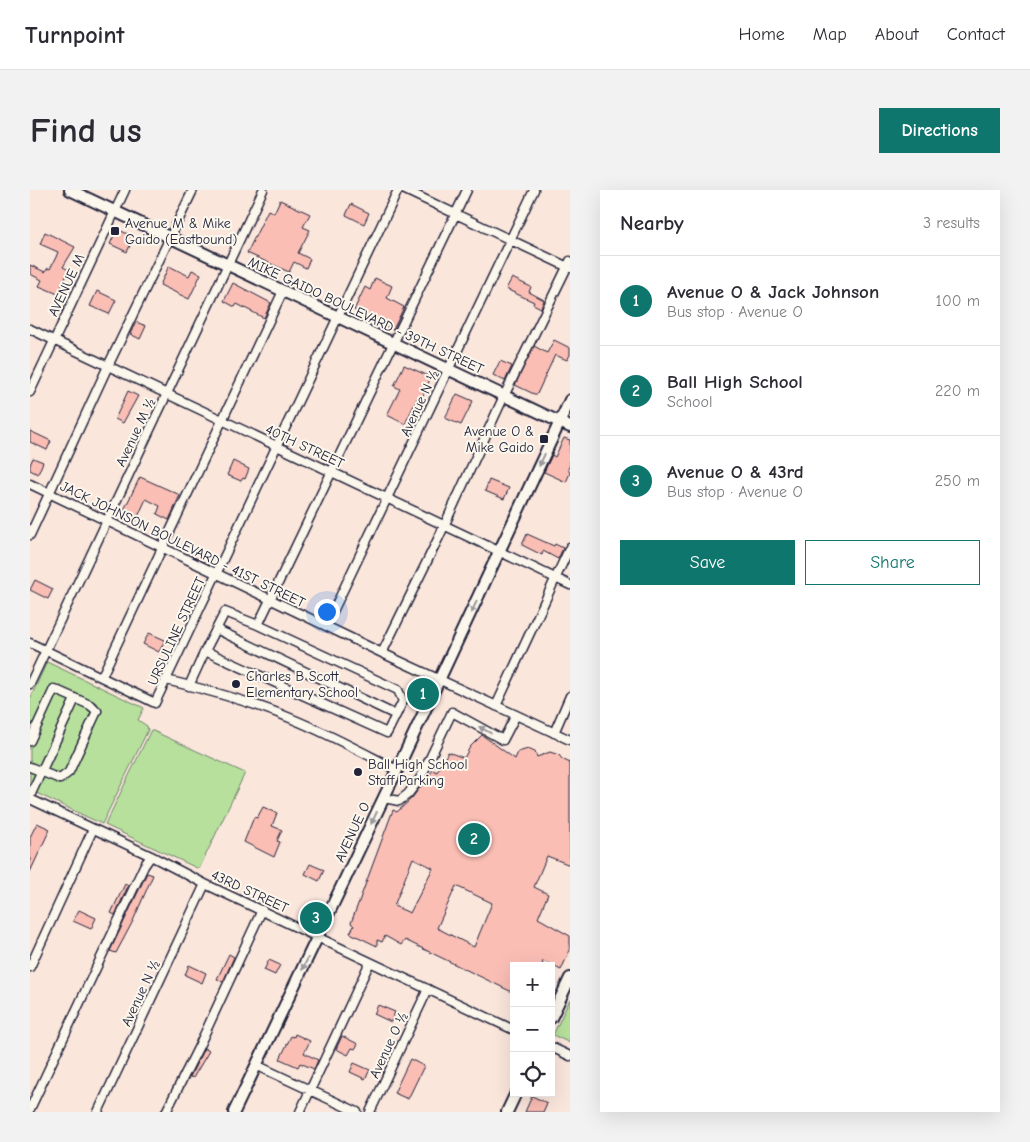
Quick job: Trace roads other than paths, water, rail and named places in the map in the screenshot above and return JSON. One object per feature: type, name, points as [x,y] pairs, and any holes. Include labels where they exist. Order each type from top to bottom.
[{"type":"main road","name":"MIKE GAIDO BOULEVARD - 39TH STREET","points":[[70,190],[570,427]]},
{"type":"main road","name":"AVENUE O","points":[[234,1112],[440,680],[570,400]]},
{"type":"main road","points":[[555,1010],[570,978]]},
{"type":"main road","points":[[507,1112],[514,1097]]},
{"type":"street","name":"AVENUE M","points":[[30,392],[125,190]]},
{"type":"street","points":[[30,535],[108,366],[193,190]]},
{"type":"street","name":"Avenue M ½","points":[[30,684],[263,190]]},
{"type":"street","name":"URSULINE STREET","points":[[102,676],[155,703],[398,190]]},
{"type":"street","points":[[382,653],[445,525],[504,396],[569,266],[405,190]]},
{"type":"street","points":[[258,625],[467,190]]},
{"type":"street","name":"Avenue N ½","points":[[326,626],[534,190]]},
{"type":"street","points":[[30,643],[102,676],[283,291]]},
{"type":"street","name":"40TH STREET","points":[[30,329],[570,585]]},
{"type":"street","name":"JACK JOHNSON BOULEVARD - 41ST STREET","points":[[30,484],[382,653],[570,740]]},
{"type":"street","points":[[496,706],[570,547]]},
{"type":"street","points":[[189,686],[204,651],[225,612],[258,625],[398,690],[402,701],[387,733],[204,651]]},
{"type":"street","points":[[216,629],[396,714]]},
{"type":"street","points":[[166,680],[217,693],[288,717],[325,733],[397,770]]},
{"type":"street","points":[[30,741],[54,690],[90,705],[98,711],[69,772],[60,779],[30,767]]},
{"type":"street","points":[[554,733],[570,696]]},
{"type":"street","points":[[30,797],[75,699]]},
{"type":"street","points":[[384,798],[399,801],[417,783],[452,712],[503,740],[516,715]]},
{"type":"street","name":"43RD STREET","points":[[30,797],[205,884],[510,1028]]},
{"type":"street","points":[[30,967],[93,829]]},
{"type":"street","points":[[30,1109],[144,866],[151,856]]},
{"type":"street","name":"Avenue N ½","points":[[98,1112],[205,884]]},
{"type":"street","points":[[166,1112],[262,910]]},
{"type":"street","points":[[300,1112],[370,962]]},
{"type":"street","name":"Avenue O ½","points":[[370,1112],[428,989]]},
{"type":"street","points":[[555,1049],[570,1056]]},
{"type":"street","points":[[256,1065],[357,1112]]},
{"type":"place","name":"Avenue M & Mike Gaido (Eastbound)","points":[[115,231]]},
{"type":"place","name":"Avenue O & Mike Gaido","points":[[544,439]]},
{"type":"place","name":"Charles B Scott Elementary School","points":[[236,684]]},
{"type":"place","name":"Avenue O & Jack Johnson","points":[[423,694]]},
{"type":"place","name":"Ball High School Staff Parking","points":[[358,772]]},
{"type":"place","name":"Ball High School","points":[[474,839]]},
{"type":"place","name":"Avenue O & 43rd","points":[[316,918]]}]
